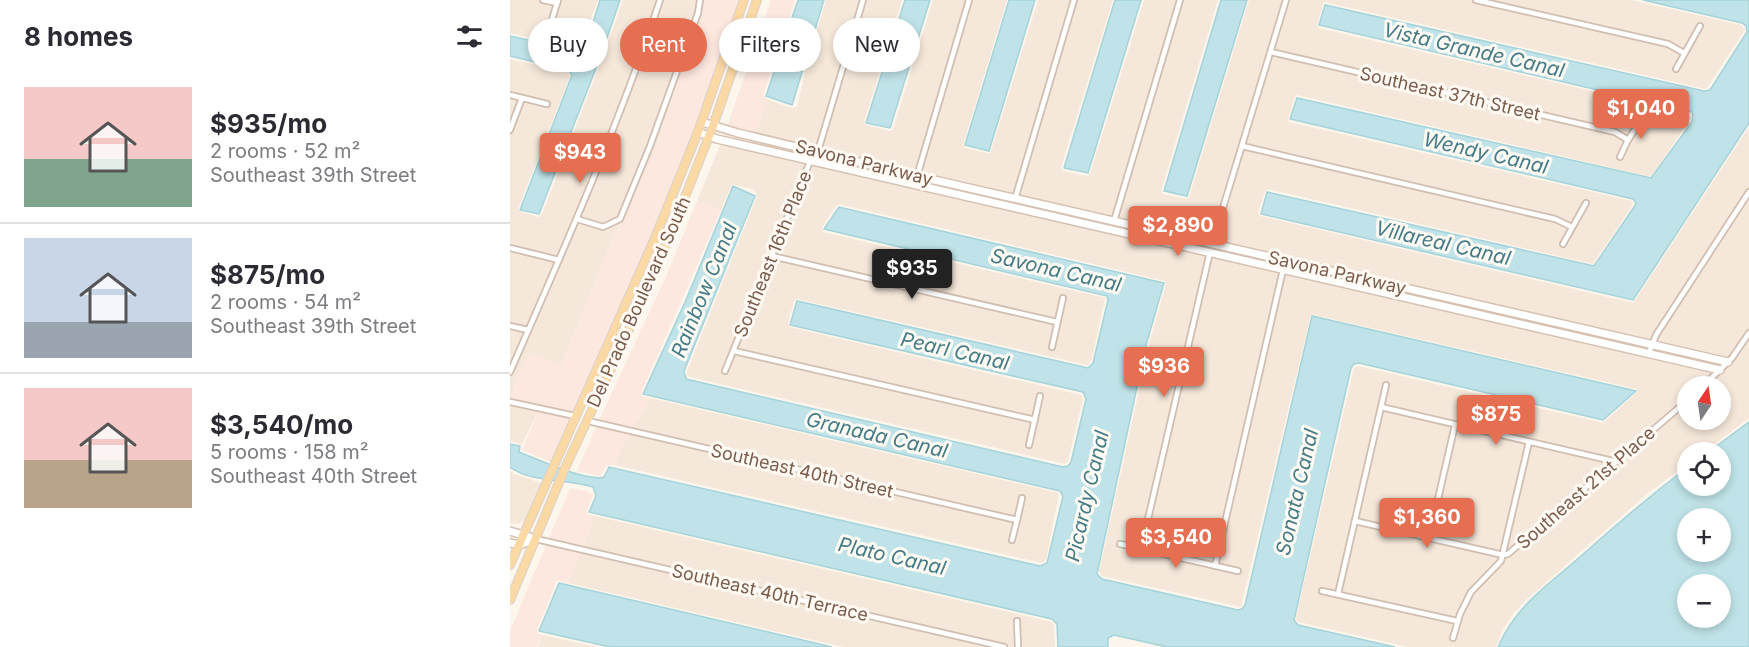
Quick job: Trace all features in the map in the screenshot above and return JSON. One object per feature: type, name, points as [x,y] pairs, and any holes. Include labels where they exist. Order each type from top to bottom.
[{"type":"main road","name":"Del Prado Boulevard South","points":[[510,565],[514,544],[523,535],[635,286],[702,122],[744,0]]},
{"type":"main road","name":"Del Prado Boulevard South","points":[[510,600],[564,468],[588,420],[668,240],[710,136],[757,0]]},
{"type":"main road","points":[[582,402],[588,420]]},
{"type":"main road","points":[[575,416],[580,437]]},
{"type":"street","points":[[543,0],[558,2],[553,18]]},
{"type":"street","points":[[510,372],[577,219],[623,105],[660,0]]},
{"type":"street","points":[[577,219],[603,227],[620,219],[650,146],[698,13],[700,0]]},
{"type":"street","name":"Southeast 16th Place","points":[[725,371],[812,159],[818,151],[863,0]]},
{"type":"street","points":[[916,179],[969,0]]},
{"type":"street","points":[[1014,202],[1074,0]]},
{"type":"street","points":[[1112,225],[1180,0]]},
{"type":"street","points":[[1141,549],[1210,252],[1286,0]]},
{"type":"street","points":[[1476,0],[1668,45],[1684,53]]},
{"type":"street","points":[[1676,69],[1700,26]]},
{"type":"street","name":"Southeast 37th Street","points":[[1271,52],[1615,132],[1628,140]]},
{"type":"street","points":[[510,95],[547,104]]},
{"type":"street","points":[[510,130],[522,98]]},
{"type":"street","points":[[1620,157],[1645,114]]},
{"type":"street","name":"Savona Parkway","points":[[702,122],[818,151],[916,179]]},
{"type":"street","name":"Savona Parkway","points":[[698,132],[812,159],[916,179],[1112,225],[1210,252],[1720,370]]},
{"type":"street","points":[[1242,146],[1545,217],[1572,227]]},
{"type":"street","points":[[1649,353],[1652,344],[1749,192]]},
{"type":"street","points":[[1563,244],[1586,203]]},
{"type":"street","name":"Savona Parkway","points":[[1112,225],[1213,244],[1728,362]]},
{"type":"street","points":[[510,248],[559,260]]},
{"type":"street","points":[[772,256],[1057,322]]},
{"type":"street","points":[[1215,566],[1285,261]]},
{"type":"street","points":[[1052,347],[1063,298]]},
{"type":"street","points":[[1449,307],[1452,299]]},
{"type":"street","points":[[510,326],[528,330]]},
{"type":"street","points":[[1714,376],[1728,362],[1749,333]]},
{"type":"street","points":[[734,351],[1035,420]]},
{"type":"street","points":[[1338,594],[1386,385]]},
{"type":"street","points":[[1029,445],[1040,396]]},
{"type":"street","points":[[510,402],[575,416]]},
{"type":"street","points":[[1381,407],[1617,462]]},
{"type":"street","name":"Southeast 21st Place","points":[[1453,638],[1457,621],[1471,592],[1498,564],[1503,555],[1512,552],[1677,410]]},
{"type":"street","name":"Southeast 40th Street","points":[[588,420],[1017,520]]},
{"type":"street","points":[[1429,538],[1455,425]]},
{"type":"street","points":[[1355,521],[1503,555],[1529,442]]},
{"type":"street","points":[[1012,540],[1022,498]]},
{"type":"street","points":[[510,531],[536,539]]},
{"type":"street","points":[[514,544],[536,539]]},
{"type":"street","name":"Southeast 40th Terrace","points":[[536,539],[1005,647]]},
{"type":"street","points":[[1120,544],[1238,571]]},
{"type":"street","points":[[1322,591],[1457,621]]},
{"type":"street","points":[[1017,621],[1018,647]]},
{"type":"shaded area","points":[[510,0],[598,0],[591,18],[528,18],[528,37],[510,33]]},
{"type":"shaded area","points":[[623,0],[705,0],[699,18],[620,18],[620,72],[681,72],[653,156],[609,247],[561,366],[522,444],[510,441],[510,59],[528,63],[528,72],[567,72],[570,76],[518,209],[520,212],[539,217],[597,72],[608,72],[608,42]]},
{"type":"shaded area","points":[[705,0],[741,0],[735,18],[719,18],[719,62],[692,139],[653,237],[551,462],[522,450],[540,408],[511,401],[516,377],[530,353],[561,366],[609,247],[653,156],[681,72],[707,72],[707,18],[699,18]]},
{"type":"shaded area","points":[[771,0],[795,0],[789,18],[765,18]]},
{"type":"shaded area","points":[[826,0],[902,0],[896,18],[833,18],[833,72],[880,72],[864,122],[866,125],[890,131],[893,129],[911,72],[920,72],[920,42],[933,0],[1007,0],[963,145],[965,148],[990,154],[1038,0],[1113,0],[1061,167],[1063,171],[1087,176],[1090,174],[1144,0],[1218,0],[1161,191],[1163,194],[1186,199],[1189,197],[1249,0],[1631,0],[1741,25],[1745,30],[1706,89],[1324,2],[1317,24],[1318,28],[1688,113],[1691,118],[1652,175],[1648,176],[1295,96],[1289,122],[1632,201],[1632,206],[1593,264],[1268,189],[1265,191],[1258,213],[1260,216],[1633,303],[1749,127],[1749,418],[1717,442],[1677,442],[1677,471],[1648,493],[1527,599],[1503,629],[1496,647],[1408,647],[1299,622],[1296,617],[1354,368],[1358,366],[1603,423],[1638,391],[1311,314],[1241,607],[1102,576],[1099,572],[1165,281],[839,204],[822,228],[823,232],[1105,298],[1092,359],[1088,365],[797,299],[794,301],[788,324],[789,327],[1081,395],[1083,399],[1068,461],[1065,464],[690,377],[686,375],[687,371],[757,196],[754,190],[732,184],[721,210],[697,201],[721,143],[1722,374],[1724,368],[1707,363],[1453,305],[1453,302],[1730,366],[1731,359],[755,134],[767,99],[791,108],[797,107],[805,72],[821,72],[821,18]]},
{"type":"shaded area","points":[[746,72],[771,72],[763,95],[767,99],[755,134],[727,127]]},
{"type":"shaded area","points":[[724,134],[1448,301],[1447,304],[723,137]]},
{"type":"shaded area","points":[[697,201],[721,210],[641,393],[642,396],[650,398],[620,450],[615,465],[607,465],[600,476],[577,471],[665,279]]},
{"type":"shaded area","points":[[650,398],[1059,493],[1046,560],[1042,563],[615,465],[620,450]]},
{"type":"shaded area","points":[[510,470],[514,474],[542,483],[525,520],[518,524],[510,523]]},
{"type":"shaded area","points":[[570,488],[593,495],[586,512],[595,516],[568,583],[558,580],[556,582],[537,630],[537,633],[542,635],[537,647],[510,647],[510,631]]},
{"type":"shaded area","points":[[595,516],[1052,622],[1055,647],[843,647],[568,583]]},
{"type":"shaded area","points":[[542,635],[597,647],[538,647]]},
{"type":"water","points":[[600,0],[620,0],[608,35],[608,18],[595,18]]},
{"type":"water","points":[[798,0],[824,0],[819,18],[792,18]]},
{"type":"water","points":[[905,0],[930,0],[920,32],[920,18],[899,18]]},
{"type":"water","points":[[1009,0],[1035,0],[989,151],[965,145]]},
{"type":"water","points":[[1115,0],[1141,0],[1088,173],[1064,168]]},
{"type":"water","points":[[1221,0],[1247,0],[1187,196],[1164,191]]},
{"type":"water","points":[[1643,0],[1749,0],[1749,123],[1633,300],[1261,214],[1267,192],[1594,266],[1634,207],[1636,203],[1633,199],[1290,119],[1297,98],[1651,178],[1692,122],[1692,112],[1319,25],[1325,5],[1704,91],[1710,90],[1747,32],[1746,26],[1742,23]]},
{"type":"water","points":[[510,36],[528,40],[528,60],[510,56]]},
{"type":"water","points":[[570,72],[595,72],[539,214],[520,210],[572,75]]},
{"type":"water","points":[[774,72],[802,72],[792,105],[766,96]]},
{"type":"water","points":[[882,72],[908,72],[890,128],[866,123]]},
{"type":"water","points":[[733,186],[755,196],[684,371],[686,379],[1063,467],[1068,466],[1071,462],[1086,399],[1083,392],[790,325],[797,301],[1088,368],[1093,363],[1107,296],[824,229],[839,207],[1164,283],[1146,345],[1097,574],[1102,579],[1238,610],[1245,605],[1312,316],[1636,391],[1603,420],[1359,363],[1354,364],[1351,368],[1294,620],[1298,625],[1395,647],[1167,647],[1114,635],[1108,638],[1108,647],[1058,647],[1057,624],[1052,619],[589,512],[596,496],[593,487],[529,476],[510,467],[510,444],[520,446],[519,452],[586,476],[604,477],[609,467],[1040,566],[1047,563],[1063,496],[1060,491],[643,394],[686,300]]},
{"type":"water","points":[[1749,422],[1749,647],[1498,647],[1505,632],[1523,607],[1677,476],[1677,496],[1731,496],[1731,442],[1722,442]]},
{"type":"water","points":[[559,583],[832,647],[610,647],[539,631]]},
{"type":"water label","name":"Vista Grande Canal","points":[[1474,50]]},
{"type":"water label","name":"Wendy Canal","points":[[1486,153]]},
{"type":"water label","name":"Villareal Canal","points":[[1443,243]]},
{"type":"water label","name":"Savona Canal","points":[[1056,270]]},
{"type":"water label","name":"Rainbow Canal","points":[[704,290]]},
{"type":"water label","name":"Pearl Canal","points":[[955,351]]},
{"type":"water label","name":"Granada Canal","points":[[877,435]]},
{"type":"water label","name":"Sonata Canal","points":[[1297,492]]},
{"type":"water label","name":"Picardy Canal","points":[[1087,496]]},
{"type":"water label","name":"Plato Canal","points":[[892,556]]}]
